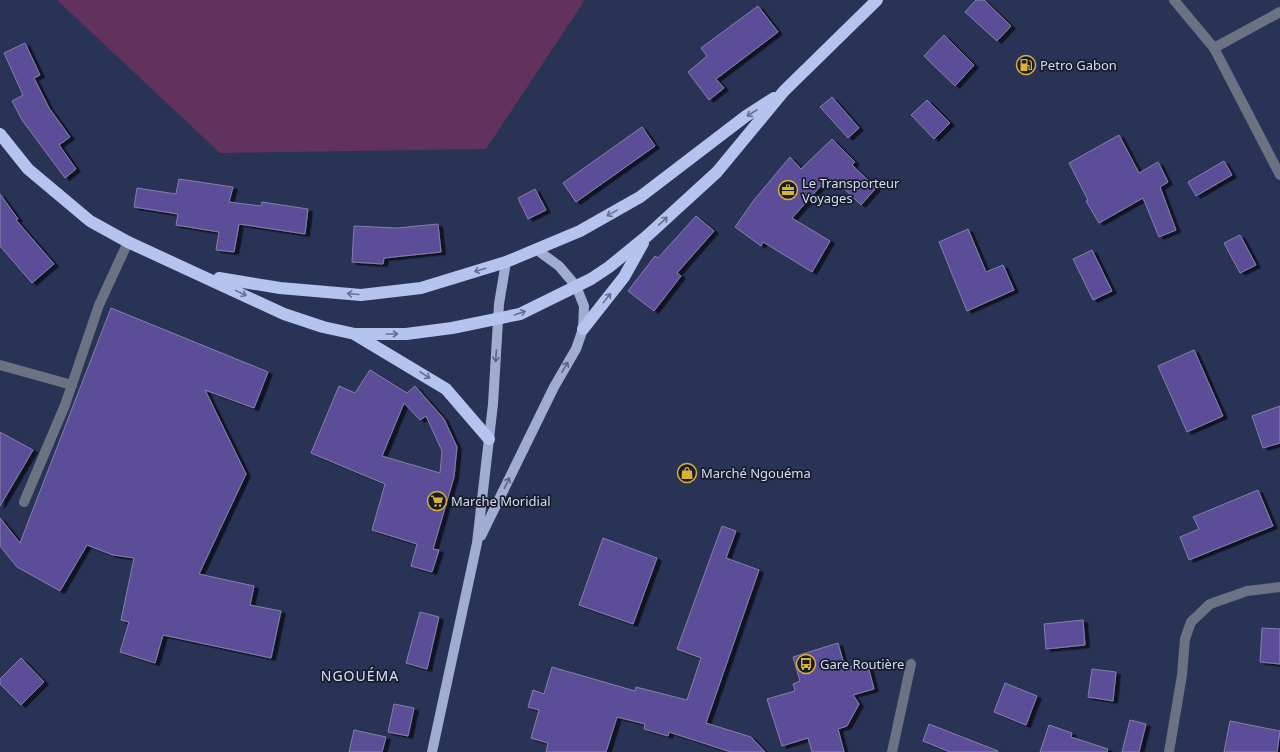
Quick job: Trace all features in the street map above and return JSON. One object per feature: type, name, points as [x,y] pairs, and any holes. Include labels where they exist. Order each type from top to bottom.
[{"type":"highway","points":[[0,134],[28,169],[90,221],[128,242],[206,276],[284,314],[323,327],[355,334],[406,334],[452,328],[520,314],[576,286],[609,267],[647,236],[717,172],[784,91],[877,0]]},
{"type":"highway","points":[[206,276],[280,288],[360,295],[421,288],[506,262],[580,231],[640,197],[746,116],[784,91]]},
{"type":"highway","points":[[583,329],[624,277],[647,236]]},
{"type":"highway","points":[[355,334],[446,389],[489,439]]},
{"type":"main road","points":[[477,543],[554,387],[576,349],[583,329],[584,306],[576,286],[559,266],[537,250]]},
{"type":"main road","points":[[432,752],[477,543],[489,439],[498,319],[506,262]]},
{"type":"street","points":[[1174,0],[1214,48],[1280,175]]},
{"type":"street","points":[[1214,48],[1280,12]]},
{"type":"street","points":[[24,502],[72,385],[99,305],[128,242]]},
{"type":"street","points":[[0,365],[72,385]]},
{"type":"street","points":[[1169,752],[1182,675],[1185,639],[1191,622],[1210,604],[1247,591],[1280,587]]},
{"type":"street","points":[[892,752],[911,664]]},
{"type":"shaded area","points":[[57,0],[585,0],[486,149],[220,153]]},
{"type":"building","points":[[976,0],[984,0],[1011,26],[997,41],[965,12]]},
{"type":"building","points":[[758,6],[778,32],[716,79],[724,88],[709,100],[688,72],[707,56],[701,48]]},
{"type":"building","points":[[944,35],[974,65],[955,86],[924,56]]},
{"type":"building","points":[[25,43],[40,75],[34,78],[49,108],[70,137],[59,145],[76,169],[65,178],[22,120],[12,101],[23,95],[4,53]]},
{"type":"building","points":[[832,97],[859,128],[848,138],[820,107]]},
{"type":"building","points":[[927,100],[950,123],[934,139],[911,115]]},
{"type":"building","points":[[642,127],[655,146],[576,202],[563,183]]},
{"type":"building","points":[[1119,135],[1139,173],[1158,162],[1168,182],[1160,187],[1176,230],[1159,237],[1143,198],[1099,223],[1086,201],[1088,200],[1069,163]]},
{"type":"building","points":[[832,139],[855,162],[852,165],[876,188],[861,205],[836,181],[831,186],[826,180],[792,218],[830,241],[812,272],[763,242],[761,246],[735,227],[754,200],[790,157],[801,169]]},
{"type":"building","points":[[1224,161],[1232,175],[1196,196],[1188,182]]},
{"type":"building","points":[[179,179],[233,187],[229,202],[261,206],[262,202],[308,209],[305,234],[239,224],[234,252],[216,250],[219,232],[176,225],[178,214],[134,207],[137,188],[176,194]]},
{"type":"building","points":[[535,189],[546,210],[528,219],[518,198]]},
{"type":"building","points":[[0,194],[18,219],[16,220],[54,264],[32,283],[0,246]]},
{"type":"building","points":[[696,216],[714,231],[677,273],[681,276],[654,311],[628,291],[655,256],[658,258]]},
{"type":"building","points":[[438,224],[441,252],[384,258],[383,264],[352,262],[354,226],[397,228]]},
{"type":"building","points":[[968,229],[986,272],[1003,265],[1014,290],[967,311],[939,242]]},
{"type":"building","points":[[1240,235],[1256,265],[1240,273],[1224,243]]},
{"type":"building","points":[[1092,250],[1112,291],[1093,300],[1073,259]]},
{"type":"building","points":[[111,308],[268,372],[254,408],[205,390],[246,474],[199,574],[254,586],[250,605],[281,611],[271,658],[163,635],[155,663],[120,652],[129,622],[121,620],[134,558],[113,555],[87,545],[60,591],[17,567],[0,546],[0,518],[20,543]]},
{"type":"building","points":[[1194,350],[1223,416],[1187,432],[1158,366]]},
{"type":"building","points":[[370,370],[407,393],[415,386],[444,419],[457,447],[454,477],[433,549],[439,550],[432,572],[411,566],[417,544],[372,530],[385,484],[311,453],[339,386],[355,393]],"holes":[[[404,403],[420,420],[426,416],[442,451],[440,473],[382,456]]]},
{"type":"building","points":[[1280,406],[1280,443],[1263,448],[1252,416]]},
{"type":"building","points":[[0,432],[33,450],[0,506]]},
{"type":"building","points":[[1258,490],[1273,526],[1189,560],[1180,537],[1199,529],[1193,517]]},
{"type":"building","points":[[722,526],[736,531],[726,558],[759,570],[706,723],[751,737],[765,752],[731,752],[669,732],[668,736],[644,729],[645,724],[617,717],[606,752],[546,752],[548,743],[531,738],[539,710],[528,707],[533,690],[544,694],[552,667],[635,691],[636,687],[687,700],[701,658],[677,649]]},
{"type":"building","points":[[603,538],[657,558],[633,624],[579,605]]},
{"type":"building","points":[[420,612],[439,617],[427,669],[406,663]]},
{"type":"building","points":[[1083,620],[1085,645],[1046,649],[1044,624]]},
{"type":"building","points":[[1262,628],[1280,629],[1280,664],[1260,662]]},
{"type":"building","points":[[838,643],[845,668],[867,662],[874,689],[853,695],[859,704],[847,726],[838,729],[844,752],[812,752],[808,738],[782,746],[767,699],[795,691],[793,684],[800,681],[793,657]]},
{"type":"building","points":[[21,658],[44,682],[21,705],[0,684],[0,679]]},
{"type":"building","points":[[1092,669],[1116,672],[1113,701],[1088,697]]},
{"type":"building","points":[[1005,683],[1037,696],[1026,725],[994,712]]},
{"type":"building","points":[[394,704],[414,708],[408,736],[388,732]]},
{"type":"building","points":[[1130,720],[1146,724],[1139,752],[1122,752]]},
{"type":"building","points":[[1230,721],[1280,731],[1277,752],[1224,752]]},
{"type":"building","points":[[929,724],[998,752],[950,752],[923,741]]},
{"type":"building","points":[[1049,725],[1072,733],[1071,737],[1108,749],[1107,752],[1040,752]]},
{"type":"building","points":[[354,730],[386,737],[382,752],[349,752]]},
{"type":"place","name":"Petro Gabon","points":[[1026,65]]},
{"type":"place","name":"Le Transporteur Voyages","points":[[788,190]]},
{"type":"place","name":"Marché Ngouéma","points":[[687,473]]},
{"type":"place","name":"Marche Moridial","points":[[437,501]]},
{"type":"place","name":"Gare Routière","points":[[806,664]]},
{"type":"district","name":"NGOUÉMA","points":[[360,675]]}]
